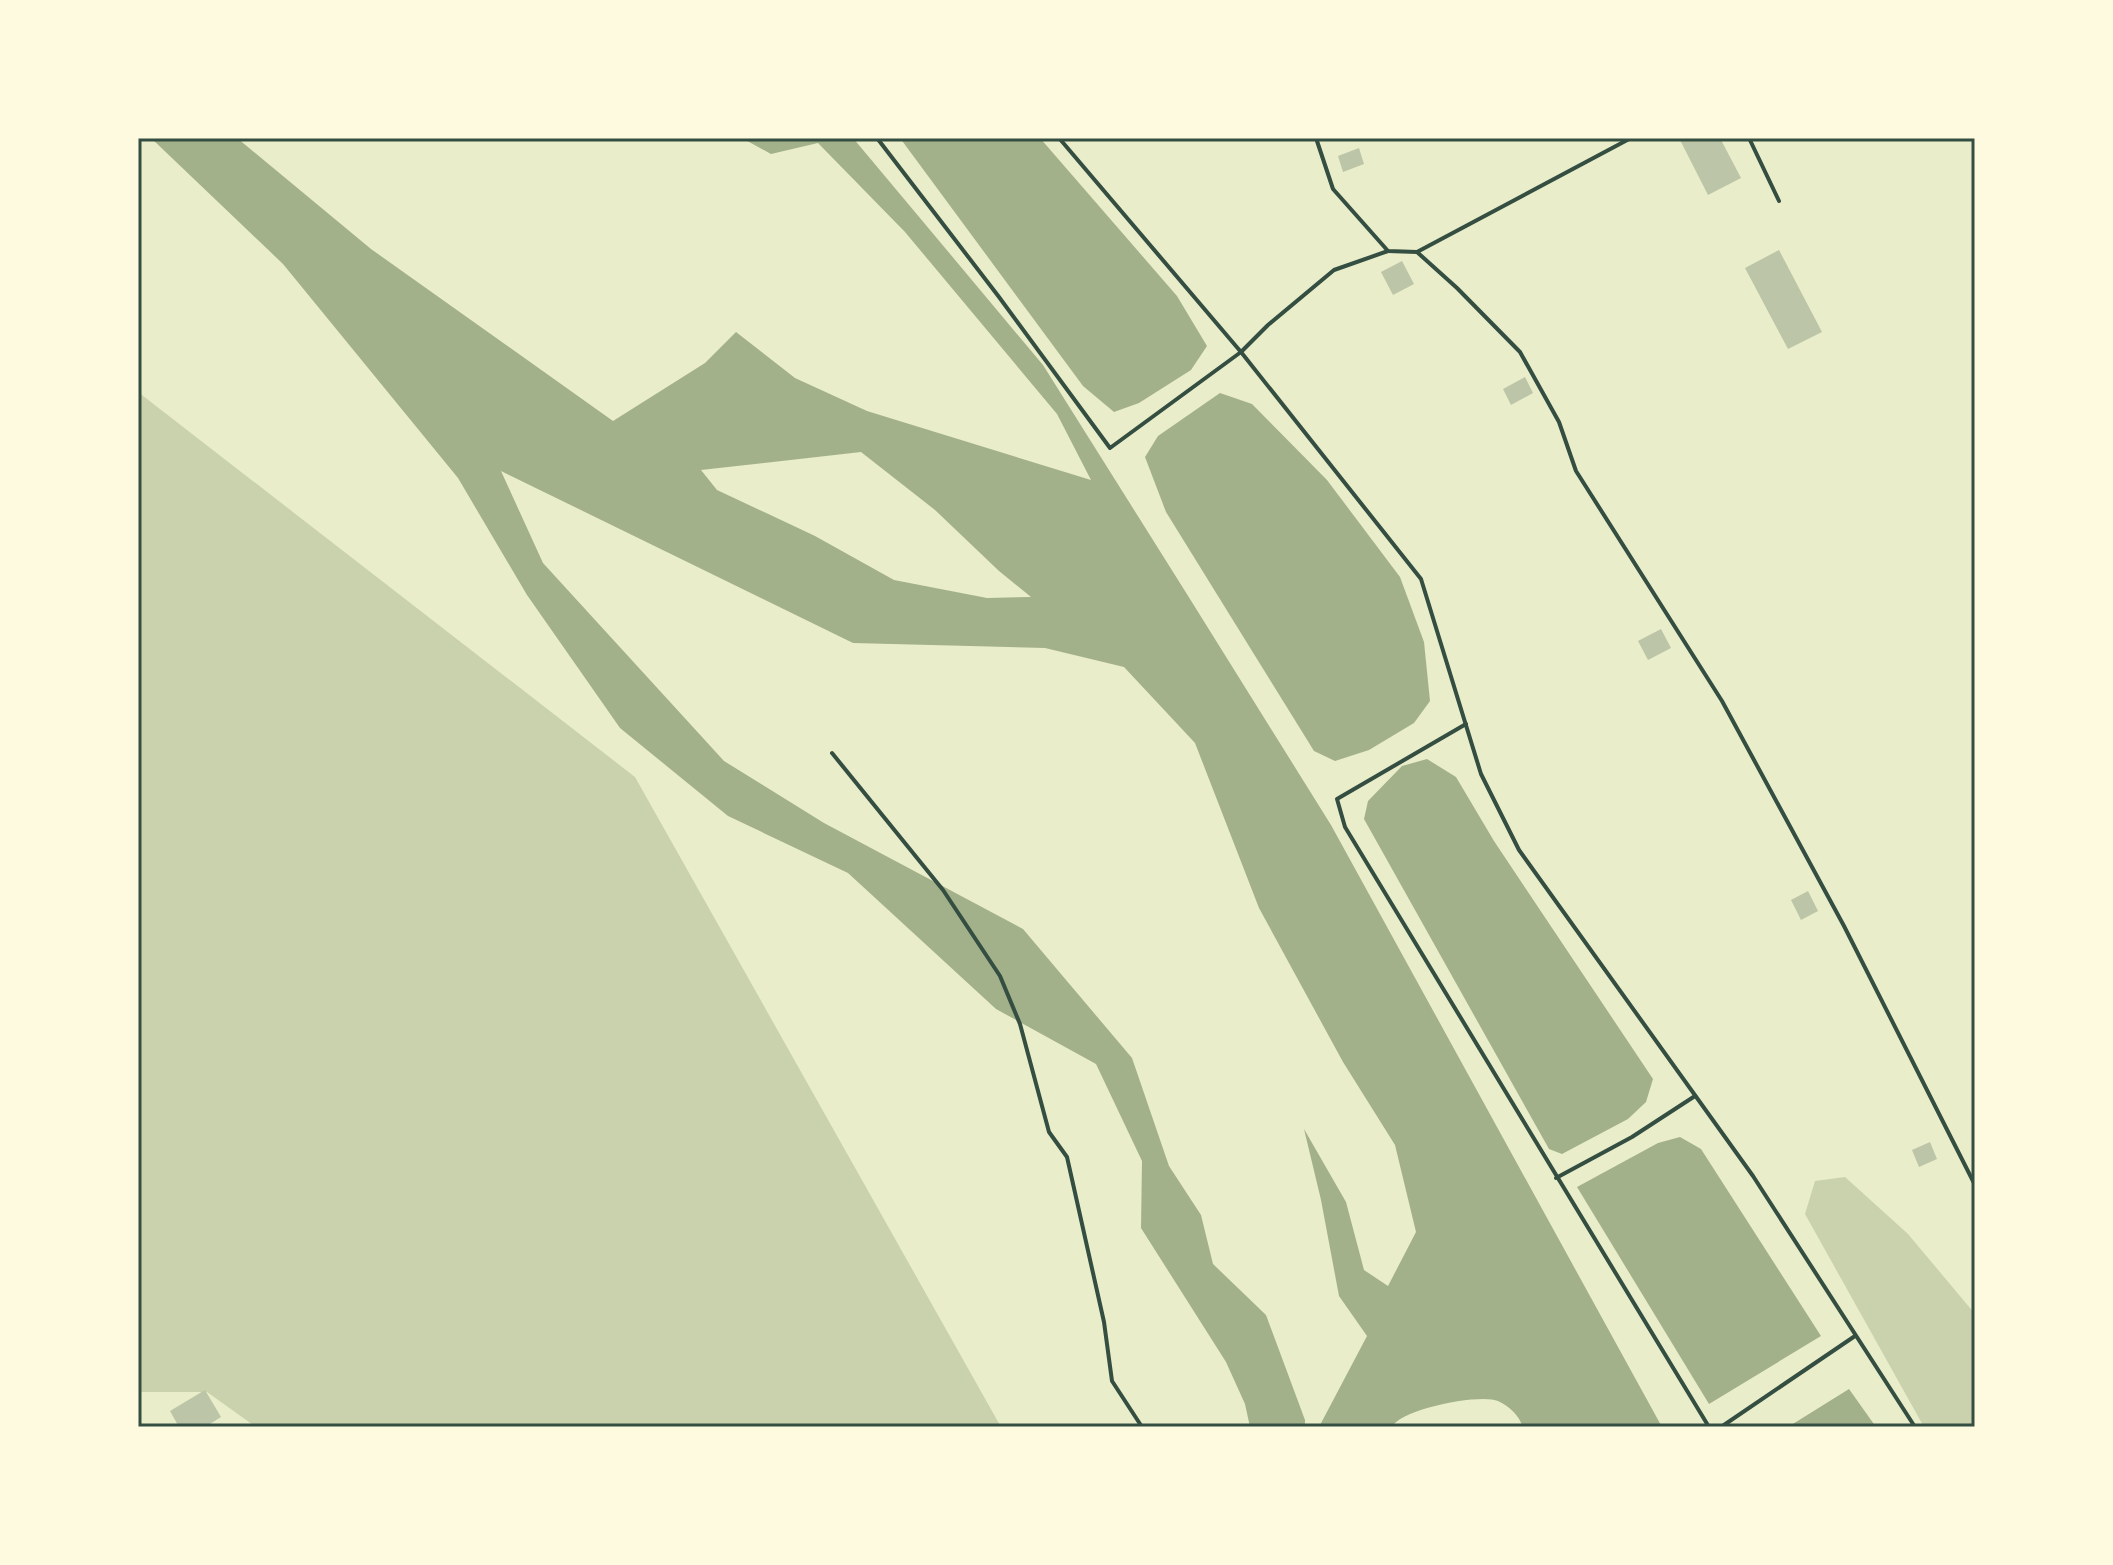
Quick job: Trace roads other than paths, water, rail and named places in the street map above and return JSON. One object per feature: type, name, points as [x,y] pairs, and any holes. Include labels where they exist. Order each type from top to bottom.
[{"type":"lane","points":[[877,138],[1110,448],[1241,352],[1334,270],[1388,251],[1417,252],[1631,138]]},
{"type":"lane","points":[[1059,138],[1241,352],[1421,579],[1481,774],[1519,850],[1753,1176],[1915,1427]]},
{"type":"lane","points":[[1316,138],[1333,189],[1388,251]]},
{"type":"lane","points":[[1417,252],[1520,352],[1559,422],[1576,471],[1722,701],[1844,926],[1975,1185]]},
{"type":"lane","points":[[1466,724],[1337,799],[1345,827],[1709,1427]]},
{"type":"lane","points":[[1556,1178],[1632,1137],[1696,1096]]},
{"type":"lane","points":[[1721,1427],[1856,1336]]}]
